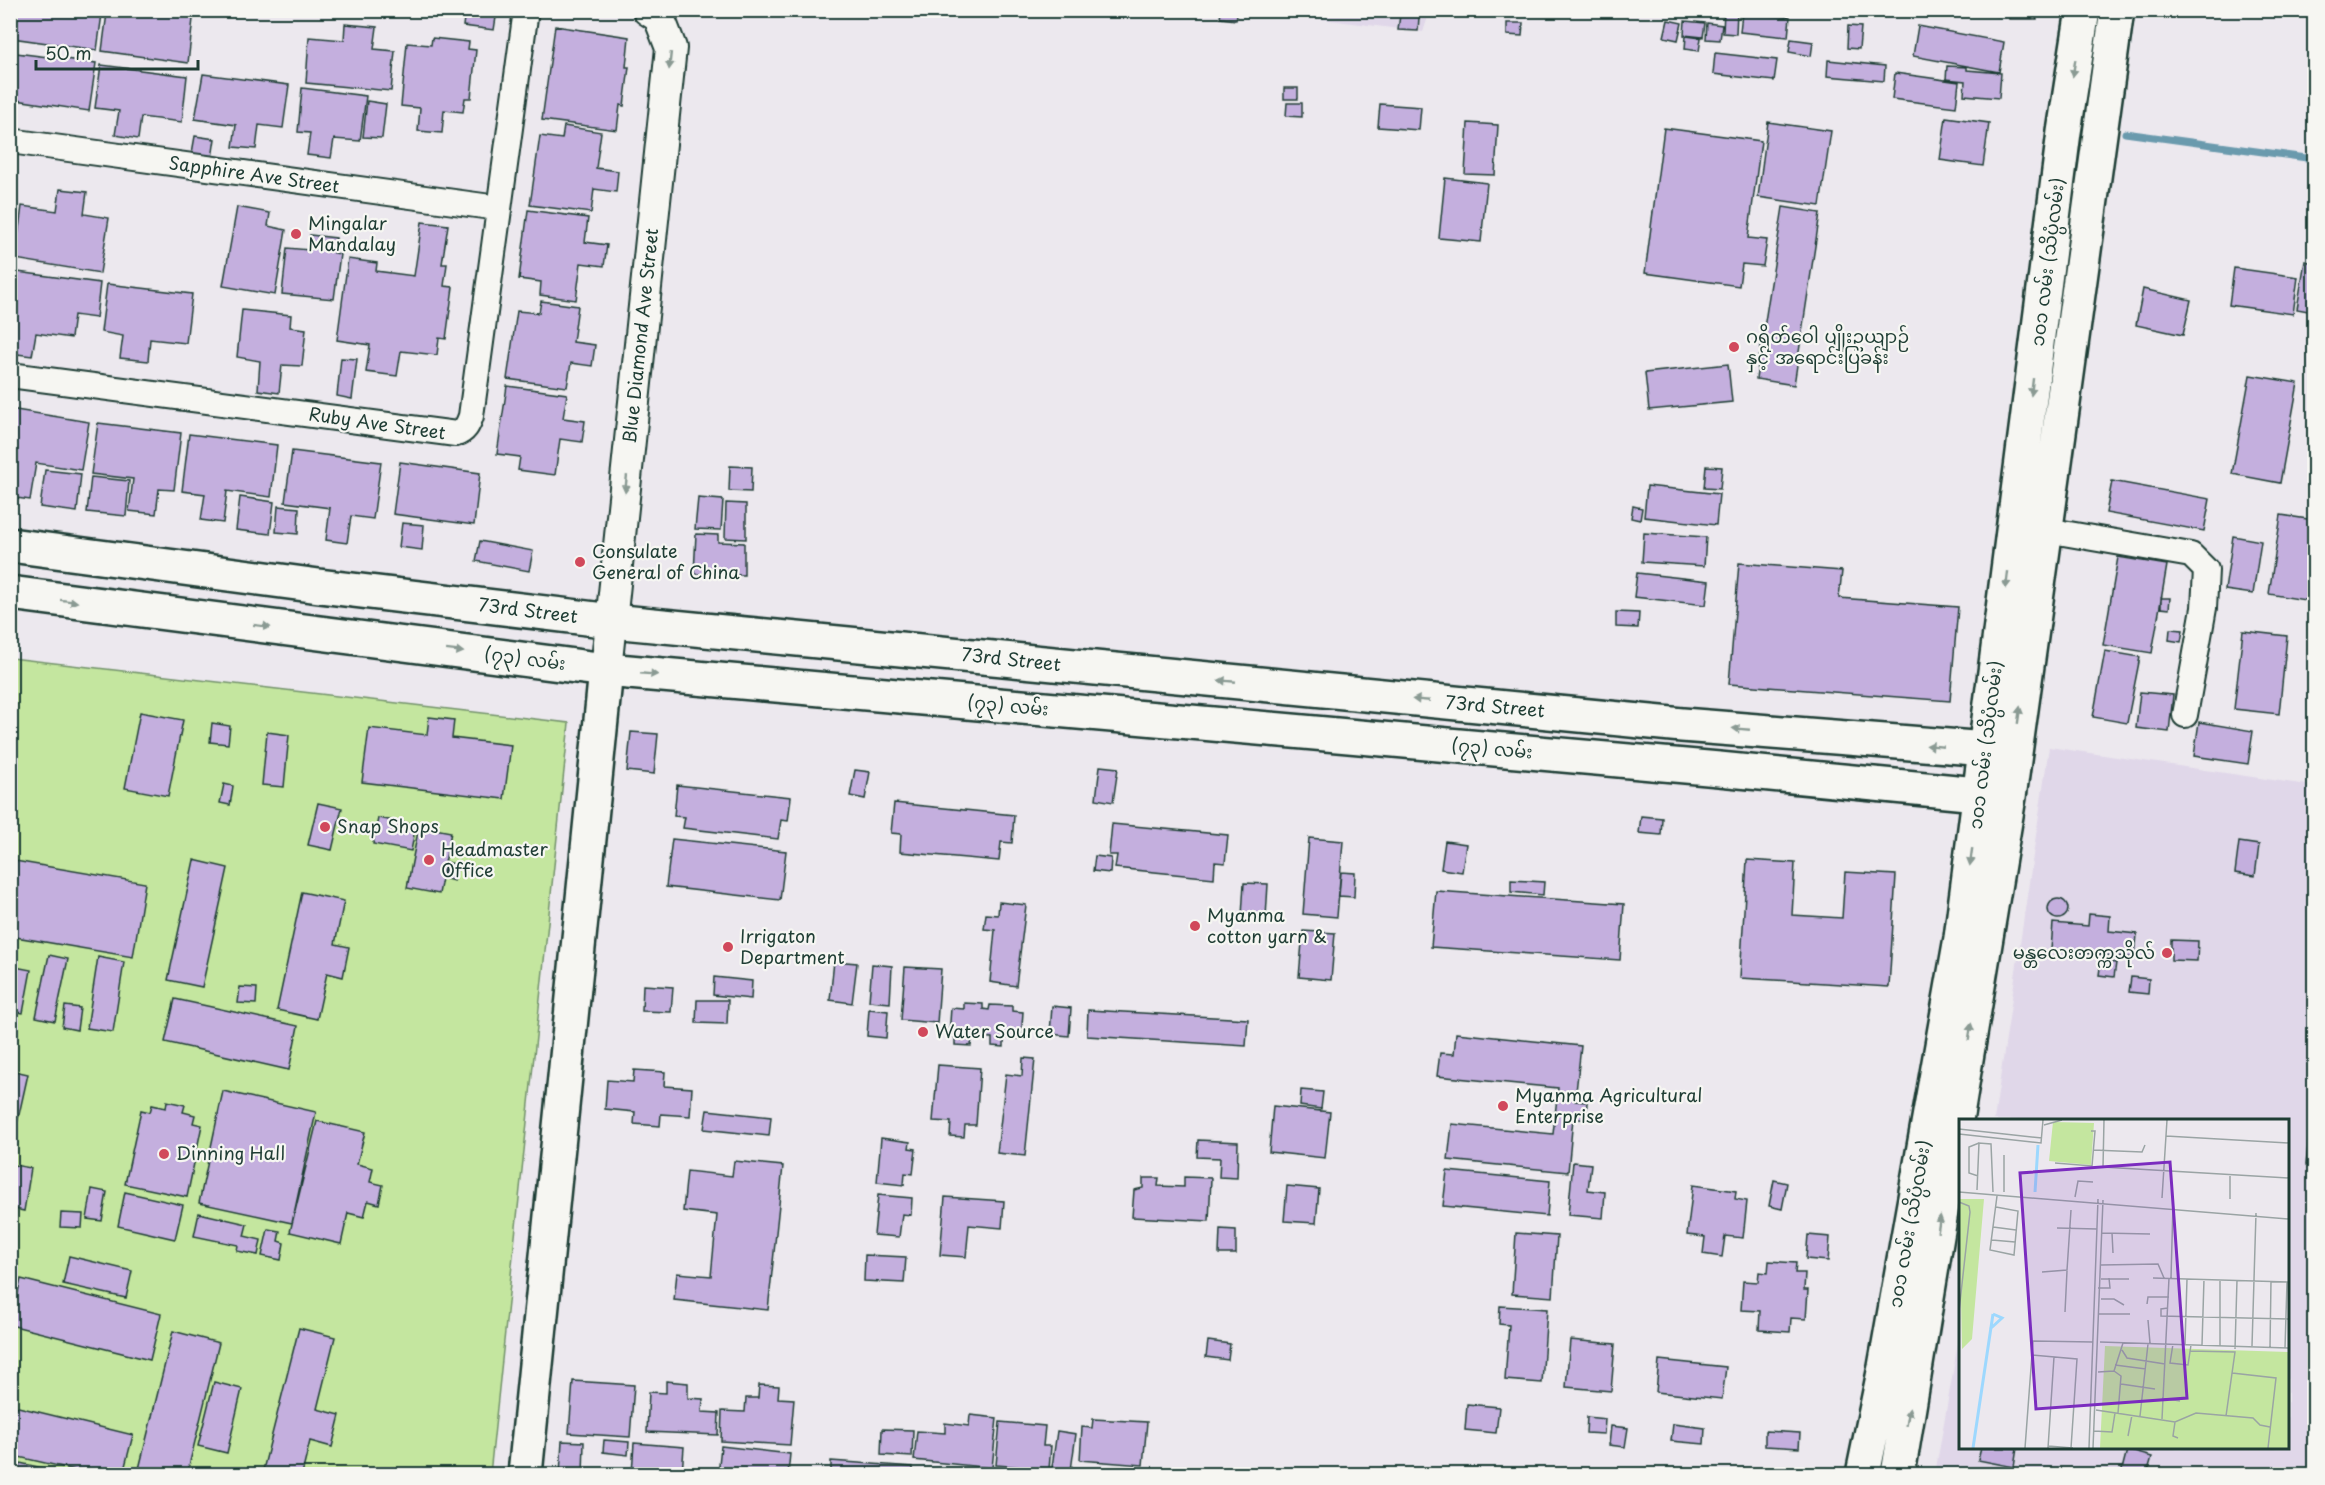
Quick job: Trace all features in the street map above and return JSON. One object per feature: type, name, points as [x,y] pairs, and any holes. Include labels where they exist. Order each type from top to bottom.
[{"type":"main road","name":"၁၀၁ လမ်း (သိပ္ပံလမ်း)","points":[[1898,1474],[1900,1370],[1994,796],[2063,144],[2083,10]]},
{"type":"main road","name":"၁၀၁ လမ်း (သိပ္ပံလမ်း)","points":[[2000,751],[2046,530],[2117,10]]},
{"type":"main road","name":"73rd Street","points":[[10,544],[319,586],[612,621],[1670,723],[2000,751]]},
{"type":"main road","points":[[312,632],[319,586]]},
{"type":"main road","name":"(၇၃) လမ်း","points":[[10,593],[606,670],[1719,769],[1994,796]]},
{"type":"main road","points":[[525,1474],[606,670]]},
{"type":"main road","name":"၁၀၁ လမ်း (သိပ္ပံလမ်း)","points":[[1863,1474],[1900,1370]]},
{"type":"street","name":"Ruby Ave Street","points":[[10,375],[444,433],[460,433],[469,424],[471,416],[526,10]]},
{"type":"street","name":"Blue Diamond Ave Street","points":[[606,670],[671,48],[659,17],[648,10]]},
{"type":"street","name":"Sapphire Ave Street","points":[[10,141],[498,208]]},
{"type":"street","points":[[2046,530],[2191,555],[2206,570],[2204,608],[2185,715]]},
{"type":"shaded area","points":[[1259,11],[1430,11],[1423,32]]},
{"type":"shaded area","name":"မန္တလေးတက္ကသိုလ်","points":[[2049,747],[2314,786],[2314,1474],[1935,1474],[1959,1338],[1959,1449],[2289,1449],[2289,1119],[1994,1119]]},
{"type":"green space","points":[[11,658],[569,723],[490,1474],[11,1474]]},
{"type":"building","points":[[15,10],[89,10],[89,13],[102,14],[97,50],[12,38]]},
{"type":"building","points":[[115,10],[194,10],[188,63],[102,51],[107,13],[115,13]]},
{"type":"building","points":[[465,10],[497,11],[494,30],[463,26]]},
{"type":"building","points":[[1221,10],[1238,10],[1236,20],[1220,18]]},
{"type":"building","points":[[1276,10],[1289,10],[1289,16],[1275,14]]},
{"type":"building","points":[[1724,10],[1737,10],[1736,34],[1723,33]]},
{"type":"building","points":[[1961,10],[1999,10],[1998,16]]},
{"type":"building","points":[[2009,10],[2037,10],[2037,19],[2009,19]]},
{"type":"building","points":[[1742,13],[1790,17],[1788,37],[1740,32]]},
{"type":"building","points":[[1400,15],[1419,17],[1418,31],[1398,30]]},
{"type":"building","points":[[1668,20],[1682,23],[1678,40],[1664,37]]},
{"type":"building","points":[[1685,21],[1705,23],[1703,37],[1684,35]]},
{"type":"building","points":[[1507,23],[1523,23],[1522,36],[1507,35]]},
{"type":"building","points":[[1707,23],[1722,25],[1720,40],[1706,39]]},
{"type":"building","points":[[345,24],[377,27],[374,49],[395,51],[391,91],[306,83],[309,37],[344,40]]},
{"type":"building","points":[[555,26],[629,37],[626,67],[629,67],[624,106],[620,105],[617,130],[542,120]]},
{"type":"building","points":[[1848,26],[1861,27],[1859,49],[1847,48]]},
{"type":"building","points":[[1918,26],[2004,42],[1999,72],[1913,56]]},
{"type":"building","points":[[1686,36],[1701,38],[1699,51],[1685,49]]},
{"type":"building","points":[[432,38],[469,42],[468,49],[476,50],[471,98],[465,98],[463,112],[444,110],[442,133],[418,131],[420,108],[401,106],[407,43],[431,45]]},
{"type":"building","points":[[1791,39],[1813,42],[1811,56],[1789,52]]},
{"type":"building","points":[[16,53],[96,63],[89,111],[10,99]]},
{"type":"building","points":[[1715,53],[1777,60],[1774,81],[1713,74]]},
{"type":"building","points":[[1828,60],[1885,66],[1884,81],[1827,76]]},
{"type":"building","points":[[101,65],[187,76],[182,122],[141,117],[138,139],[115,135],[119,111],[95,108]]},
{"type":"building","points":[[1947,66],[2001,73],[1999,98],[1964,95],[1965,81],[1946,79]]},
{"type":"building","points":[[1895,73],[1959,82],[1956,107],[1892,99]]},
{"type":"building","points":[[203,74],[289,85],[283,128],[259,125],[256,149],[233,147],[236,125],[195,119]]},
{"type":"building","points":[[302,88],[366,96],[360,141],[334,139],[331,158],[307,155],[310,133],[298,132]]},
{"type":"building","points":[[1284,88],[1298,88],[1298,99],[1284,99]]},
{"type":"building","points":[[367,101],[386,104],[382,138],[363,137]]},
{"type":"building","points":[[1287,103],[1302,103],[1302,117],[1286,116]]},
{"type":"building","points":[[1380,104],[1421,107],[1419,130],[1378,127]]},
{"type":"building","points":[[1946,117],[1989,123],[1983,166],[1940,160]]},
{"type":"building","points":[[1768,122],[1831,131],[1820,206],[1758,197]]},
{"type":"building","points":[[1468,123],[1498,125],[1495,175],[1465,174]]},
{"type":"building","points":[[564,126],[601,132],[596,168],[618,171],[616,192],[594,189],[591,213],[530,205],[540,136],[562,139]]},
{"type":"building","points":[[1664,128],[1761,141],[1748,238],[1767,240],[1763,266],[1742,264],[1739,286],[1645,273]]},
{"type":"building","points":[[195,136],[215,139],[212,158],[192,153]]},
{"type":"building","points":[[1445,178],[1487,183],[1481,242],[1439,238]]},
{"type":"building","points":[[60,189],[87,192],[84,214],[109,218],[100,273],[15,259],[22,206],[57,211]]},
{"type":"building","points":[[237,207],[270,213],[268,226],[286,230],[275,295],[223,286]]},
{"type":"building","points":[[1783,207],[1820,213],[1794,385],[1756,379]]},
{"type":"building","points":[[528,210],[588,218],[585,242],[607,245],[604,266],[581,263],[576,300],[540,295],[541,282],[519,279]]},
{"type":"building","points":[[422,222],[448,225],[442,264],[447,264],[444,286],[453,287],[446,339],[439,338],[437,355],[401,351],[397,376],[366,372],[370,345],[337,340],[348,259],[377,263],[376,271],[414,276]]},
{"type":"building","points":[[310,235],[336,238],[334,253],[340,254],[334,299],[282,294],[287,248],[309,250]]},
{"type":"building","points":[[2305,261],[2314,263],[2314,312],[2297,309]]},
{"type":"building","points":[[2234,268],[2298,277],[2293,314],[2229,305]]},
{"type":"building","points":[[10,271],[100,283],[96,318],[74,315],[71,338],[36,333],[32,356],[10,353]]},
{"type":"building","points":[[107,284],[192,294],[186,343],[150,339],[148,361],[120,358],[123,336],[101,332]]},
{"type":"building","points":[[2143,289],[2191,300],[2183,335],[2136,325]]},
{"type":"building","points":[[541,301],[578,306],[573,342],[595,345],[592,366],[571,363],[567,387],[507,379],[517,311],[539,313]]},
{"type":"building","points":[[242,310],[291,315],[290,327],[306,329],[302,366],[282,365],[279,393],[258,390],[260,361],[237,357]]},
{"type":"building","points":[[341,358],[357,359],[352,399],[337,396]]},
{"type":"building","points":[[1728,364],[1732,402],[1649,410],[1645,373]]},
{"type":"building","points":[[2250,375],[2298,383],[2280,483],[2232,474]]},
{"type":"building","points":[[507,386],[567,394],[563,418],[585,421],[582,442],[560,439],[555,475],[518,470],[520,457],[497,454]]},
{"type":"building","points":[[10,409],[89,422],[81,470],[36,463],[30,500],[10,497]]},
{"type":"building","points":[[98,423],[181,433],[174,490],[159,489],[156,514],[129,511],[133,479],[91,474]]},
{"type":"building","points":[[189,434],[277,445],[271,497],[227,491],[223,523],[201,520],[205,494],[182,491]]},
{"type":"building","points":[[292,451],[381,462],[373,519],[351,516],[347,543],[326,540],[330,508],[285,502]]},
{"type":"building","points":[[400,462],[480,473],[474,525],[393,514]]},
{"type":"building","points":[[730,466],[752,467],[751,492],[729,491]]},
{"type":"building","points":[[1706,466],[1722,467],[1720,489],[1704,488]]},
{"type":"building","points":[[45,470],[81,474],[77,512],[40,507]]},
{"type":"building","points":[[91,477],[129,481],[126,516],[87,512]]},
{"type":"building","points":[[2112,481],[2210,499],[2204,531],[2106,513]]},
{"type":"building","points":[[1647,486],[1719,494],[1716,525],[1644,517]]},
{"type":"building","points":[[240,497],[274,502],[270,534],[236,530]]},
{"type":"building","points":[[698,498],[723,500],[721,530],[695,529]]},
{"type":"building","points":[[726,503],[746,504],[746,539],[725,538]]},
{"type":"building","points":[[278,506],[299,508],[298,534],[276,532]]},
{"type":"building","points":[[1633,506],[1642,508],[1640,520],[1631,518]]},
{"type":"building","points":[[2281,515],[2314,520],[2314,575],[2311,601],[2269,594]]},
{"type":"building","points":[[402,523],[424,525],[422,550],[399,547]]},
{"type":"building","points":[[1644,533],[1706,537],[1704,566],[1642,562]]},
{"type":"building","points":[[696,534],[718,535],[718,542],[744,543],[744,575],[694,574]]},
{"type":"building","points":[[2233,536],[2261,541],[2253,594],[2225,590]]},
{"type":"building","points":[[480,541],[533,551],[529,571],[476,561]]},
{"type":"building","points":[[2118,557],[2167,565],[2152,653],[2103,645]]},
{"type":"building","points":[[1739,563],[1842,571],[1839,598],[1958,607],[1950,701],[1729,684]]},
{"type":"building","points":[[1637,573],[1709,581],[1706,605],[1634,597]]},
{"type":"building","points":[[2161,598],[2170,598],[2169,609],[2161,608]]},
{"type":"building","points":[[1616,612],[1639,613],[1638,628],[1616,627]]},
{"type":"building","points":[[2170,629],[2183,630],[2181,642],[2169,640]]},
{"type":"building","points":[[2243,631],[2287,636],[2279,714],[2234,709]]},
{"type":"building","points":[[2105,651],[2140,657],[2127,723],[2093,717]]},
{"type":"building","points":[[2140,692],[2173,695],[2169,732],[2136,728]]},
{"type":"building","points":[[140,712],[183,720],[168,796],[125,788]]},
{"type":"building","points":[[429,717],[454,720],[452,738],[511,745],[504,799],[362,782],[369,728],[427,735]]},
{"type":"building","points":[[2199,722],[2253,731],[2248,764],[2194,756]]},
{"type":"building","points":[[212,723],[230,726],[228,744],[210,742]]},
{"type":"building","points":[[267,732],[289,735],[284,787],[262,785]]},
{"type":"building","points":[[631,732],[658,734],[654,774],[627,771]]},
{"type":"building","points":[[1100,766],[1118,768],[1113,802],[1096,799]]},
{"type":"building","points":[[855,770],[870,772],[865,799],[850,796]]},
{"type":"building","points":[[224,784],[233,786],[230,805],[220,803]]},
{"type":"building","points":[[677,785],[791,797],[788,821],[781,820],[778,839],[683,828],[685,817],[674,816]]},
{"type":"building","name":"Snap Shops","points":[[318,803],[342,808],[332,850],[308,845]]},
{"type":"building","points":[[894,803],[1014,815],[1012,843],[1001,842],[999,861],[900,852],[901,834],[891,833]]},
{"type":"building","points":[[1641,816],[1662,818],[1661,835],[1639,833]]},
{"type":"building","points":[[378,818],[416,825],[411,851],[373,844]]},
{"type":"building","points":[[1112,824],[1228,835],[1225,863],[1215,862],[1214,878],[1115,868],[1117,855],[1109,855]]},
{"type":"building","name":"Headmaster Office","points":[[419,826],[451,832],[439,894],[407,888]]},
{"type":"building","points":[[1309,838],[1343,841],[1337,917],[1303,914]]},
{"type":"building","points":[[672,839],[786,851],[780,900],[666,887]]},
{"type":"building","points":[[1445,841],[1466,844],[1462,872],[1441,869]]},
{"type":"building","points":[[2239,842],[2259,845],[2255,876],[2235,873]]},
{"type":"building","points":[[1095,856],[1111,858],[1110,873],[1093,871]]},
{"type":"building","points":[[194,860],[228,868],[202,987],[168,980]]},
{"type":"building","points":[[1747,860],[1795,863],[1792,915],[1842,918],[1845,872],[1896,875],[1889,987],[1740,978]]},
{"type":"building","points":[[15,861],[145,883],[133,957],[10,936],[10,887]]},
{"type":"building","points":[[447,862],[458,865],[454,881],[443,878]]},
{"type":"building","points":[[1341,872],[1355,873],[1354,897],[1339,896]]},
{"type":"building","points":[[1511,880],[1544,882],[1543,895],[1511,892]]},
{"type":"building","points":[[1244,883],[1268,884],[1266,917],[1242,916]]},
{"type":"building","points":[[1436,891],[1624,904],[1620,960],[1431,947]]},
{"type":"building","points":[[302,892],[344,901],[335,944],[349,947],[343,977],[327,973],[317,1019],[277,1010]]},
{"type":"building","points":[[2058,899],[2065,902],[2068,909],[2065,916],[2058,919],[2051,916],[2048,909],[2051,902]]},
{"type":"building","points":[[999,902],[1026,905],[1016,986],[990,982],[995,930],[984,929],[986,914],[998,915]]},
{"type":"building","points":[[2089,914],[2110,916],[2109,931],[2137,934],[2135,958],[2051,950],[2053,923],[2088,926]]},
{"type":"building","points":[[1303,931],[1335,933],[1331,980],[1299,977]]},
{"type":"building","points":[[2171,940],[2198,941],[2197,961],[2171,960]]},
{"type":"building","points":[[49,955],[68,959],[55,1021],[36,1017]]},
{"type":"building","points":[[98,957],[124,962],[113,1032],[87,1028]]},
{"type":"building","points":[[834,961],[857,963],[852,1003],[830,1000]]},
{"type":"building","points":[[2101,961],[2116,963],[2114,977],[2099,975]]},
{"type":"building","points":[[872,964],[892,966],[890,1003],[869,1001]]},
{"type":"building","points":[[10,966],[31,970],[23,1013],[10,1011]]},
{"type":"building","points":[[905,967],[941,969],[937,1023],[901,1020]]},
{"type":"building","points":[[714,977],[752,981],[751,999],[713,995]]},
{"type":"building","points":[[2131,977],[2149,979],[2148,994],[2129,992]]},
{"type":"building","points":[[643,985],[673,987],[671,1012],[642,1011]]},
{"type":"building","points":[[240,987],[257,988],[256,1004],[238,1003]]},
{"type":"building","points":[[175,999],[298,1026],[289,1070],[165,1042]]},
{"type":"building","points":[[697,1000],[728,1000],[727,1024],[696,1023]]},
{"type":"building","points":[[964,1003],[983,1004],[983,1009],[989,1010],[990,1005],[1012,1006],[1012,1011],[1023,1012],[1021,1039],[1004,1038],[1004,1047],[992,1046],[992,1038],[972,1037],[971,1046],[955,1045],[955,1037],[949,1036],[951,1008],[964,1009]]},
{"type":"building","points":[[65,1006],[80,1008],[77,1030],[62,1027]]},
{"type":"building","points":[[1052,1006],[1071,1008],[1069,1036],[1050,1034]]},
{"type":"building","points":[[869,1009],[888,1011],[886,1038],[867,1036]]},
{"type":"building","points":[[1088,1010],[1248,1019],[1246,1046],[1087,1036]]},
{"type":"building","points":[[1456,1033],[1581,1046],[1575,1101],[1587,1102],[1586,1120],[1573,1118],[1568,1172],[1448,1160],[1452,1124],[1553,1134],[1558,1088],[1437,1076],[1440,1053],[1454,1054]]},
{"type":"building","points":[[1023,1058],[1035,1059],[1025,1156],[997,1153],[1006,1074],[1022,1076]]},
{"type":"building","points":[[938,1065],[980,1068],[976,1125],[965,1125],[964,1137],[950,1136],[951,1122],[933,1121]]},
{"type":"building","points":[[10,1070],[28,1074],[10,1155]]},
{"type":"building","points":[[634,1070],[665,1072],[664,1086],[692,1088],[690,1116],[661,1114],[660,1126],[634,1124],[635,1112],[605,1109],[607,1080],[633,1082]]},
{"type":"building","points":[[1301,1090],[1323,1092],[1321,1109],[1300,1106]]},
{"type":"building","points":[[223,1091],[316,1112],[292,1223],[199,1203]]},
{"type":"building","name":"Dinning Hall","points":[[167,1101],[185,1105],[183,1112],[195,1115],[193,1123],[202,1125],[187,1197],[125,1184],[141,1110],[150,1112],[152,1105],[166,1108]]},
{"type":"building","points":[[1273,1106],[1330,1112],[1325,1158],[1269,1152]]},
{"type":"building","points":[[707,1110],[771,1117],[769,1136],[704,1129]]},
{"type":"building","points":[[317,1121],[365,1132],[357,1164],[373,1168],[370,1182],[383,1185],[379,1204],[368,1201],[364,1217],[348,1213],[341,1244],[290,1232]]},
{"type":"building","points":[[2310,1125],[2314,1125],[2314,1166],[2306,1165]]},
{"type":"building","points":[[881,1138],[910,1142],[909,1148],[916,1149],[913,1174],[905,1173],[904,1185],[877,1182]]},
{"type":"building","points":[[1198,1140],[1238,1142],[1237,1178],[1219,1177],[1220,1158],[1197,1157]]},
{"type":"building","points":[[734,1161],[783,1166],[768,1310],[674,1300],[677,1273],[711,1276],[717,1215],[683,1211],[687,1171],[732,1176]]},
{"type":"building","points":[[1573,1162],[1591,1164],[1588,1190],[1605,1192],[1603,1218],[1568,1215]]},
{"type":"building","points":[[14,1165],[31,1168],[24,1211],[10,1208],[10,1182]]},
{"type":"building","points":[[1447,1171],[1550,1181],[1547,1216],[1443,1206]]},
{"type":"building","points":[[1184,1177],[1211,1178],[1209,1221],[1132,1217],[1134,1190],[1143,1188],[1143,1178],[1159,1178],[1158,1186],[1184,1187]]},
{"type":"building","points":[[1774,1180],[1787,1183],[1782,1209],[1769,1206]]},
{"type":"building","points":[[1693,1185],[1736,1191],[1735,1199],[1747,1201],[1743,1238],[1725,1236],[1722,1257],[1703,1254],[1705,1237],[1687,1235]]},
{"type":"building","points":[[1287,1186],[1319,1189],[1316,1223],[1284,1221]]},
{"type":"building","points":[[92,1189],[107,1192],[102,1221],[87,1219]]},
{"type":"building","points":[[125,1192],[183,1205],[175,1239],[118,1226]]},
{"type":"building","points":[[878,1195],[912,1198],[911,1215],[902,1214],[899,1237],[874,1235]]},
{"type":"building","points":[[945,1197],[1004,1201],[1002,1228],[969,1225],[966,1257],[940,1255]]},
{"type":"building","points":[[61,1213],[83,1214],[82,1228],[60,1227]]},
{"type":"building","points":[[199,1213],[247,1224],[244,1236],[261,1240],[258,1255],[237,1251],[238,1245],[194,1236]]},
{"type":"building","points":[[268,1229],[280,1231],[278,1241],[284,1243],[281,1260],[262,1256]]},
{"type":"building","points":[[1220,1229],[1236,1230],[1236,1254],[1219,1254]]},
{"type":"building","points":[[1516,1233],[1557,1236],[1553,1297],[1512,1294]]},
{"type":"building","points":[[1808,1235],[1830,1237],[1828,1261],[1806,1259]]},
{"type":"building","points":[[865,1255],[906,1257],[904,1283],[864,1281]]},
{"type":"building","points":[[69,1256],[132,1271],[126,1298],[63,1284]]},
{"type":"building","points":[[1769,1261],[1796,1263],[1795,1273],[1805,1273],[1804,1290],[1808,1290],[1806,1319],[1791,1318],[1790,1332],[1759,1330],[1760,1311],[1741,1310],[1743,1281],[1758,1282],[1759,1272],[1768,1273]]},
{"type":"building","points":[[21,1279],[161,1314],[150,1360],[10,1325]]},
{"type":"building","points":[[1500,1306],[1547,1309],[1542,1383],[1505,1380],[1509,1325],[1499,1324]]},
{"type":"building","points":[[299,1328],[335,1337],[317,1409],[340,1415],[332,1447],[310,1441],[302,1474],[262,1474]]},
{"type":"building","points":[[173,1331],[219,1343],[187,1474],[138,1473]]},
{"type":"building","points":[[1570,1340],[1615,1344],[1611,1391],[1566,1387]]},
{"type":"building","points":[[1208,1341],[1230,1344],[1228,1360],[1206,1357]]},
{"type":"building","points":[[1659,1360],[1726,1367],[1722,1399],[1656,1392]]},
{"type":"building","points":[[2311,1363],[2314,1363],[2314,1391],[2309,1391]]},
{"type":"building","points":[[573,1381],[634,1385],[630,1437],[569,1433]]},
{"type":"building","points":[[666,1381],[688,1383],[688,1398],[703,1399],[702,1412],[719,1413],[718,1435],[647,1432],[649,1392],[666,1393]]},
{"type":"building","points":[[214,1382],[242,1389],[227,1453],[198,1446]]},
{"type":"building","points":[[759,1385],[779,1386],[778,1398],[794,1399],[790,1445],[721,1441],[722,1411],[745,1412],[746,1398],[758,1398]]},
{"type":"building","points":[[1467,1404],[1499,1407],[1496,1433],[1465,1430]]},
{"type":"building","points":[[10,1405],[133,1435],[123,1474],[93,1474],[10,1455]]},
{"type":"building","points":[[970,1415],[997,1418],[992,1468],[914,1460],[917,1431],[945,1433],[945,1423],[969,1426]]},
{"type":"building","points":[[1587,1417],[1605,1419],[1604,1434],[1586,1433]]},
{"type":"building","points":[[1093,1419],[1147,1422],[1143,1465],[1080,1460],[1082,1427],[1092,1428]]},
{"type":"building","points":[[1000,1422],[1045,1426],[1043,1446],[1051,1446],[1049,1469],[996,1465]]},
{"type":"building","points":[[1673,1424],[1705,1428],[1704,1444],[1671,1441]]},
{"type":"building","points":[[1611,1426],[1628,1428],[1625,1447],[1609,1445]]},
{"type":"building","points":[[882,1429],[913,1430],[912,1457],[881,1455]]},
{"type":"building","points":[[1057,1431],[1076,1434],[1071,1470],[1052,1467]]},
{"type":"building","points":[[1765,1431],[1800,1433],[1799,1448],[1765,1446]]},
{"type":"building","points":[[604,1440],[629,1442],[628,1455],[603,1452]]},
{"type":"building","points":[[562,1441],[584,1442],[583,1474],[560,1474]]},
{"type":"building","points":[[634,1443],[684,1447],[682,1474],[632,1474]]},
{"type":"building","points":[[721,1446],[790,1454],[788,1474],[718,1474]]},
{"type":"building","points":[[1981,1449],[2017,1449],[2014,1467],[1978,1460]]},
{"type":"building","points":[[2127,1450],[2152,1457],[2147,1474],[2121,1473]]},
{"type":"building","points":[[831,1461],[913,1467],[913,1474],[831,1474]]},
{"type":"building","points":[[20,1463],[69,1474],[17,1474]]},
{"type":"building","points":[[994,1468],[1046,1474],[993,1474]]},
{"type":"waterway","points":[[2125,133],[2314,159]]},
{"type":"place","name":"Mingalar Mandalay","points":[[296,234]]},
{"type":"place","name":"ဂရိတ်ဝေါ ပျိုးဥယျာဉ် နှင့် အရောင်းပြခန်း","points":[[1734,347]]},
{"type":"place","name":"Consulate General of China","points":[[580,562]]},
{"type":"place","name":"Snap Shops","points":[[325,827]]},
{"type":"place","name":"Headmaster Office","points":[[429,860]]},
{"type":"place","name":"Myanma cotton yarn &","points":[[1195,926]]},
{"type":"place","name":"Irrigaton Department","points":[[728,947]]},
{"type":"place","name":"မန္တလေးတက္ကသိုလ်","points":[[2167,953]]},
{"type":"place","name":"Water Source","points":[[923,1032]]},
{"type":"place","name":"Myanma Agricultural Enterprise","points":[[1503,1106]]},
{"type":"place","name":"Dinning Hall","points":[[164,1154]]}]
